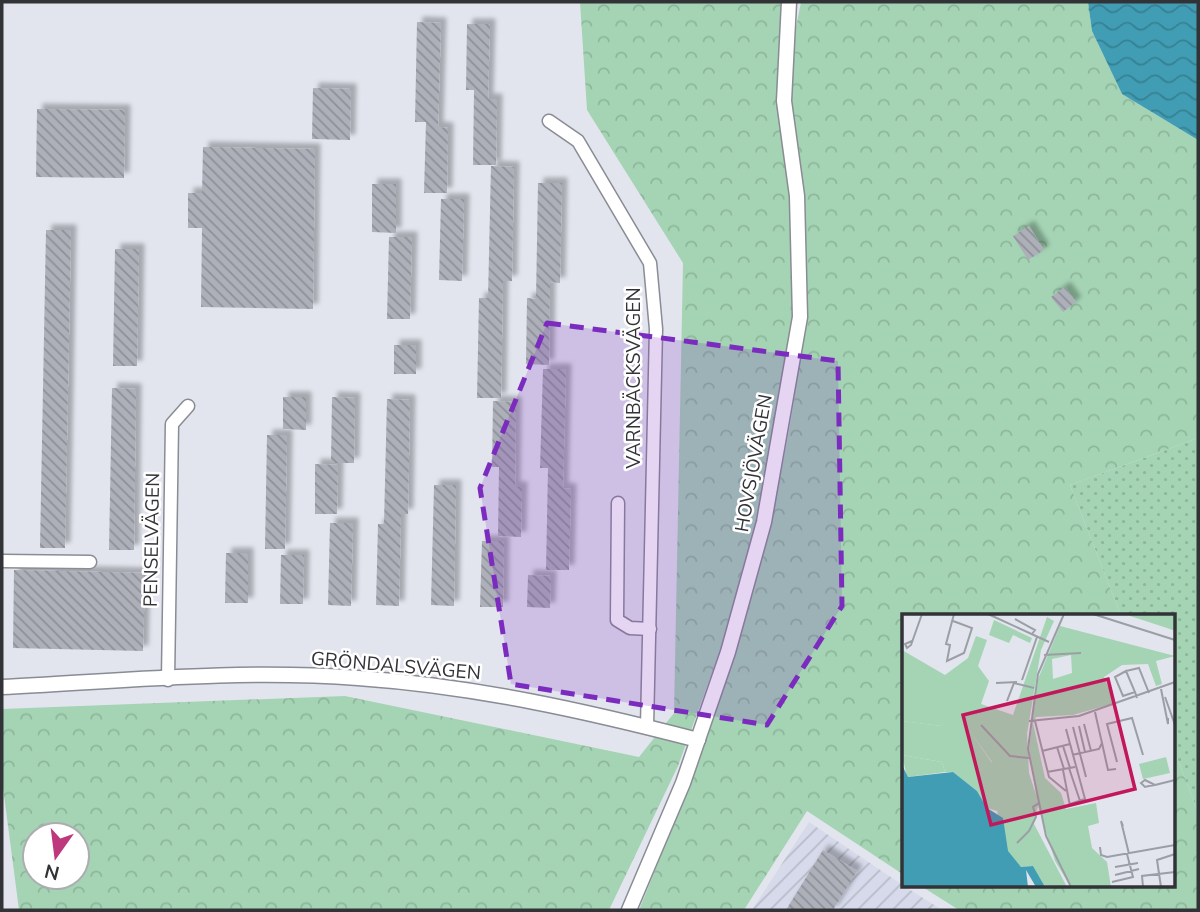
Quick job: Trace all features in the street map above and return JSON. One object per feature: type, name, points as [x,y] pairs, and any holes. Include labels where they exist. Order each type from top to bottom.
[{"type":"street","name":"HOVSJÖVÄGEN","points":[[629,910],[698,740],[728,652],[764,522],[800,317],[797,196],[784,101],[789,2]]},
{"type":"street","name":"VARNBÄCKSVÄGEN","points":[[549,121],[578,141],[650,263],[656,329],[648,727]]},
{"type":"street","name":"PENSELVÄGEN","points":[[168,680],[172,424],[188,406]]},
{"type":"street","points":[[618,503],[617,620],[630,628],[650,629]]},
{"type":"street","points":[[2,561],[90,562]]},
{"type":"street","name":"GRÖNDALSVÄGEN","points":[[2,687],[296,675],[403,682],[532,700],[698,740]]},
{"type":"highlighted area","points":[[547,323],[838,361],[842,606],[767,725],[511,684],[480,488]]},
{"type":"shaded area","points":[[809,822],[902,885],[902,888],[907,888],[942,910],[752,910]]},
{"type":"green space","points":[[580,2],[786,2],[795,325],[756,521],[720,651],[678,766],[609,910],[19,910],[2,780],[2,709],[345,696],[639,757],[674,713],[683,263],[587,110]]},
{"type":"green space","points":[[801,2],[1088,2],[1092,31],[1122,94],[1198,140],[1198,438],[1070,485],[1120,614],[902,614],[902,874],[807,811],[744,910],[639,910],[694,769],[742,627],[779,482],[793,408],[804,318],[806,256],[802,196],[787,96],[790,60]]},
{"type":"green space","points":[[1198,438],[1198,812],[1176,755],[1176,614],[1120,614],[1070,485]]},
{"type":"green space","points":[[1176,755],[1198,812],[1198,910],[959,910],[924,888],[1176,888]]},
{"type":"water","points":[[1088,2],[1198,2],[1198,140],[1122,94],[1092,31]]},
{"type":"building","points":[[417,22],[441,23],[438,127],[448,128],[447,193],[424,193],[426,122],[415,122]]},
{"type":"building","points":[[467,24],[490,24],[488,99],[497,99],[496,165],[473,165],[474,90],[466,90]]},
{"type":"building","points":[[313,88],[351,89],[350,140],[312,139]]},
{"type":"building","points":[[37,109],[125,110],[124,178],[36,177]]},
{"type":"building","points":[[203,147],[315,149],[313,309],[201,307],[202,228],[188,228],[188,193],[202,193]]},
{"type":"building","points":[[491,166],[514,167],[512,281],[503,281],[501,398],[477,398],[479,298],[488,298]]},
{"type":"building","points":[[538,183],[562,183],[560,283],[550,282],[549,365],[526,364],[527,298],[536,299]]},
{"type":"building","points":[[372,184],[396,184],[396,233],[372,232]]},
{"type":"building","points":[[441,199],[464,199],[462,281],[439,280]]},
{"type":"building","points":[[1029,226],[1044,250],[1028,260],[1013,236]]},
{"type":"building","points":[[46,230],[71,230],[65,548],[40,548]]},
{"type":"building","points":[[389,237],[412,237],[410,319],[387,319]]},
{"type":"building","points":[[115,249],[139,249],[137,366],[113,366]]},
{"type":"building","points":[[1065,287],[1076,302],[1063,312],[1051,297]]},
{"type":"building","points":[[394,345],[416,345],[416,374],[394,374]]},
{"type":"building","points":[[543,369],[566,369],[563,488],[571,489],[569,570],[546,570],[548,468],[540,468]]},
{"type":"building","points":[[112,388],[136,389],[134,550],[109,550]]},
{"type":"building","points":[[283,397],[306,397],[306,430],[283,429]]},
{"type":"building","points":[[332,397],[355,398],[354,463],[331,463]]},
{"type":"building","points":[[387,399],[410,400],[408,514],[401,514],[399,606],[376,605],[378,524],[384,524]]},
{"type":"building","points":[[493,401],[516,402],[515,487],[522,487],[521,537],[498,536],[499,467],[492,467]]},
{"type":"building","points":[[267,435],[287,435],[285,549],[265,549]]},
{"type":"building","points":[[315,464],[338,465],[337,514],[315,514]]},
{"type":"building","points":[[434,485],[456,485],[454,606],[431,605]]},
{"type":"building","points":[[330,523],[353,523],[351,606],[328,605]]},
{"type":"building","points":[[482,541],[504,541],[503,607],[480,607]]},
{"type":"building","points":[[226,553],[248,553],[248,603],[225,603]]},
{"type":"building","points":[[281,555],[304,555],[303,604],[280,604]]},
{"type":"building","points":[[14,570],[145,573],[143,651],[13,648]]},
{"type":"building","points":[[528,575],[551,576],[550,608],[527,607]]},
{"type":"building","points":[[823,850],[857,871],[833,910],[786,910]]}]
